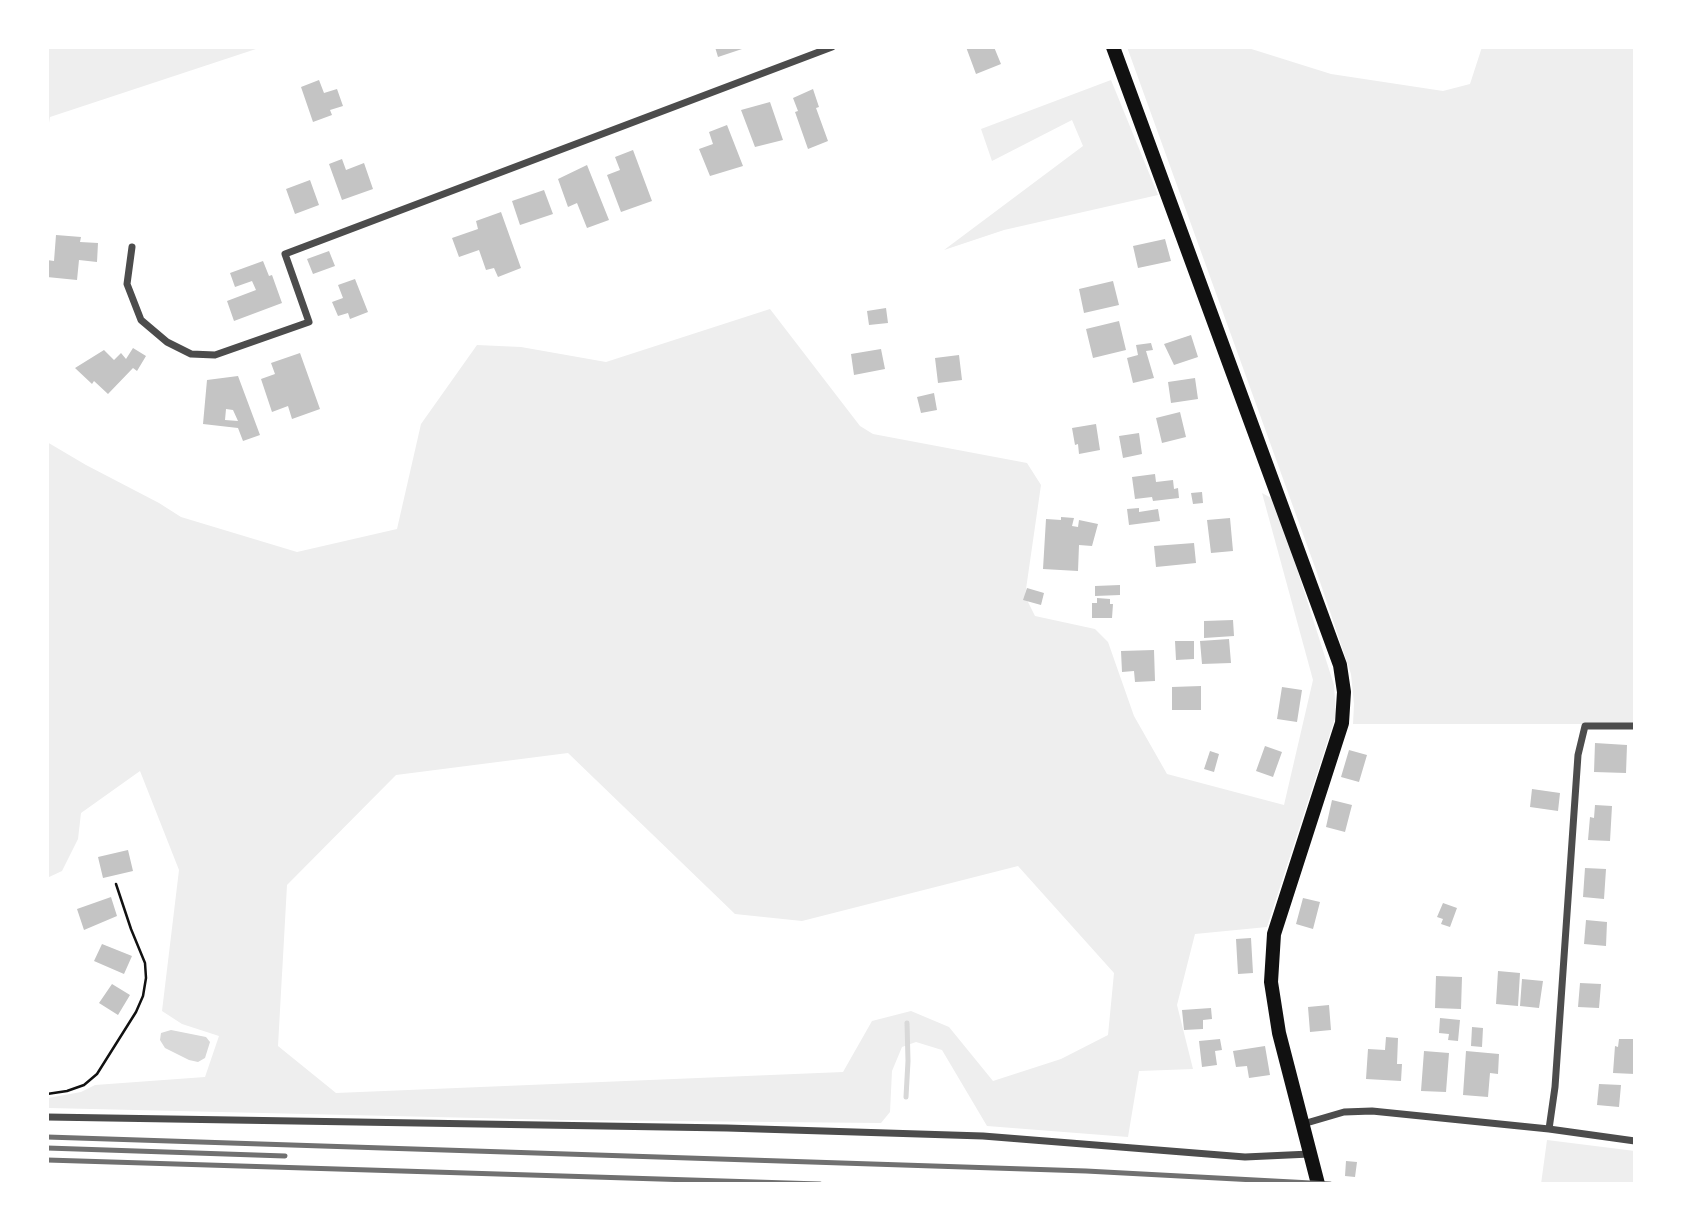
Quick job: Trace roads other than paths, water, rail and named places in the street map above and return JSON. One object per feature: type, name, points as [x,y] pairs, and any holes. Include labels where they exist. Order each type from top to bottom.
[{"type":"main road","points":[[1112,47],[1340,664],[1344,692],[1342,723],[1274,934],[1271,982],[1279,1033],[1318,1184]]},
{"type":"street","points":[[132,247],[127,285],[141,320],[167,342],[191,354],[215,355],[309,322],[285,254],[827,48]]},
{"type":"street","points":[[1549,1129],[1555,1087],[1578,755],[1585,726],[1635,726]]},
{"type":"street","points":[[1302,1125],[1344,1112],[1372,1111],[1549,1129],[1635,1141]]},
{"type":"street","points":[[47,1117],[727,1128],[983,1136],[1245,1157],[1310,1154]]},
{"type":"waterway","points":[[906,1097],[907,1023]]},
{"type":"railway","points":[[47,1137],[1086,1171],[1330,1184]]},
{"type":"railway","points":[[47,1148],[285,1156]]},
{"type":"railway","points":[[47,1160],[820,1184]]}]
